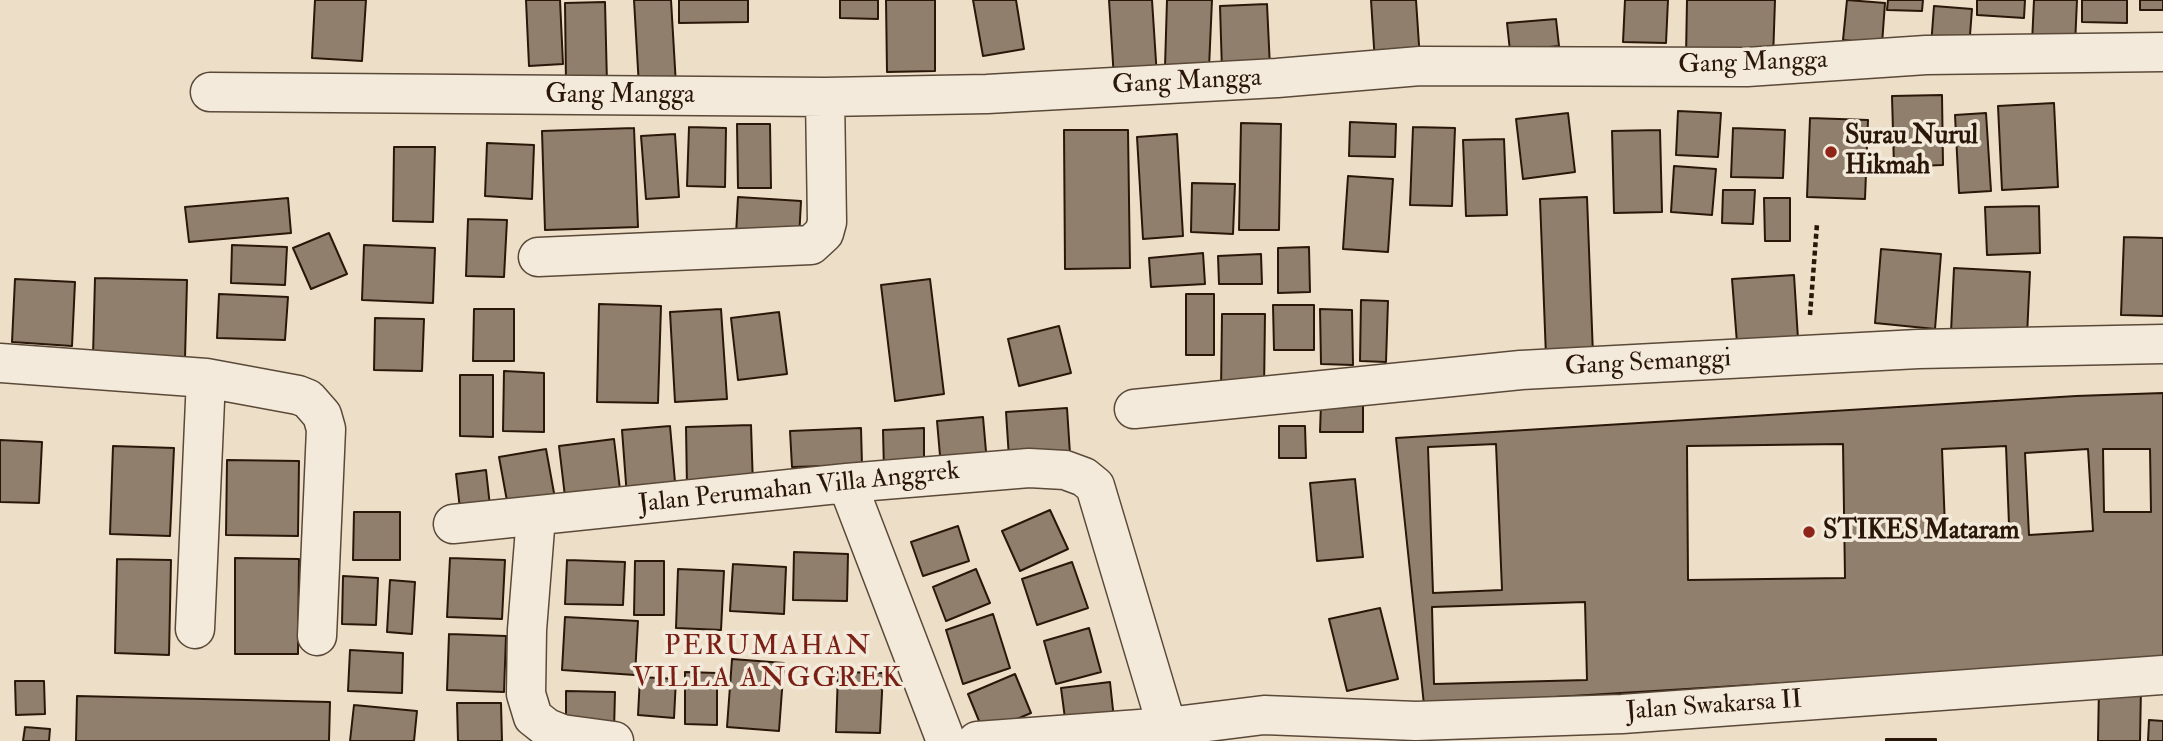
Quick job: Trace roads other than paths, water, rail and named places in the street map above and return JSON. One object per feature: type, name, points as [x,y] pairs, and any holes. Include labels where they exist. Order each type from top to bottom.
[{"type":"street","name":"Gang Mangga","points":[[210,92],[825,97],[1015,92],[1277,78],[1420,66],[1747,67],[1926,55],[2163,52]]},
{"type":"street","points":[[538,257],[811,245],[824,233],[827,222],[825,97]]},
{"type":"street","name":"Gang Semanggi","points":[[1134,409],[1521,370],[1806,354],[2163,344]]},
{"type":"street","points":[[0,363],[206,378],[298,395],[308,400],[322,415],[326,429],[317,636]]},
{"type":"street","points":[[195,629],[206,378]]},
{"type":"street","name":"Jalan Perumahan Villa Anggrek","points":[[453,524],[847,483],[1028,468],[1065,470],[1084,477],[1095,486],[1167,727]]},
{"type":"street","points":[[847,483],[946,741]]},
{"type":"street","points":[[536,516],[527,630],[526,694],[533,717],[547,728],[562,734],[614,741]]},
{"type":"street","name":"Jalan Swakarsa II","points":[[1167,727],[1264,715],[1620,727],[2163,675]]},
{"type":"street","points":[[977,741],[1167,727]]},
{"type":"place","name":"Surau Nurul Hikmah","points":[[1831,152]]},
{"type":"place","name":"STIKES Mataram","points":[[1809,532]]},
{"type":"district","name":"PERUMAHAN VILLA ANGGREK","points":[[768,664]]}]
